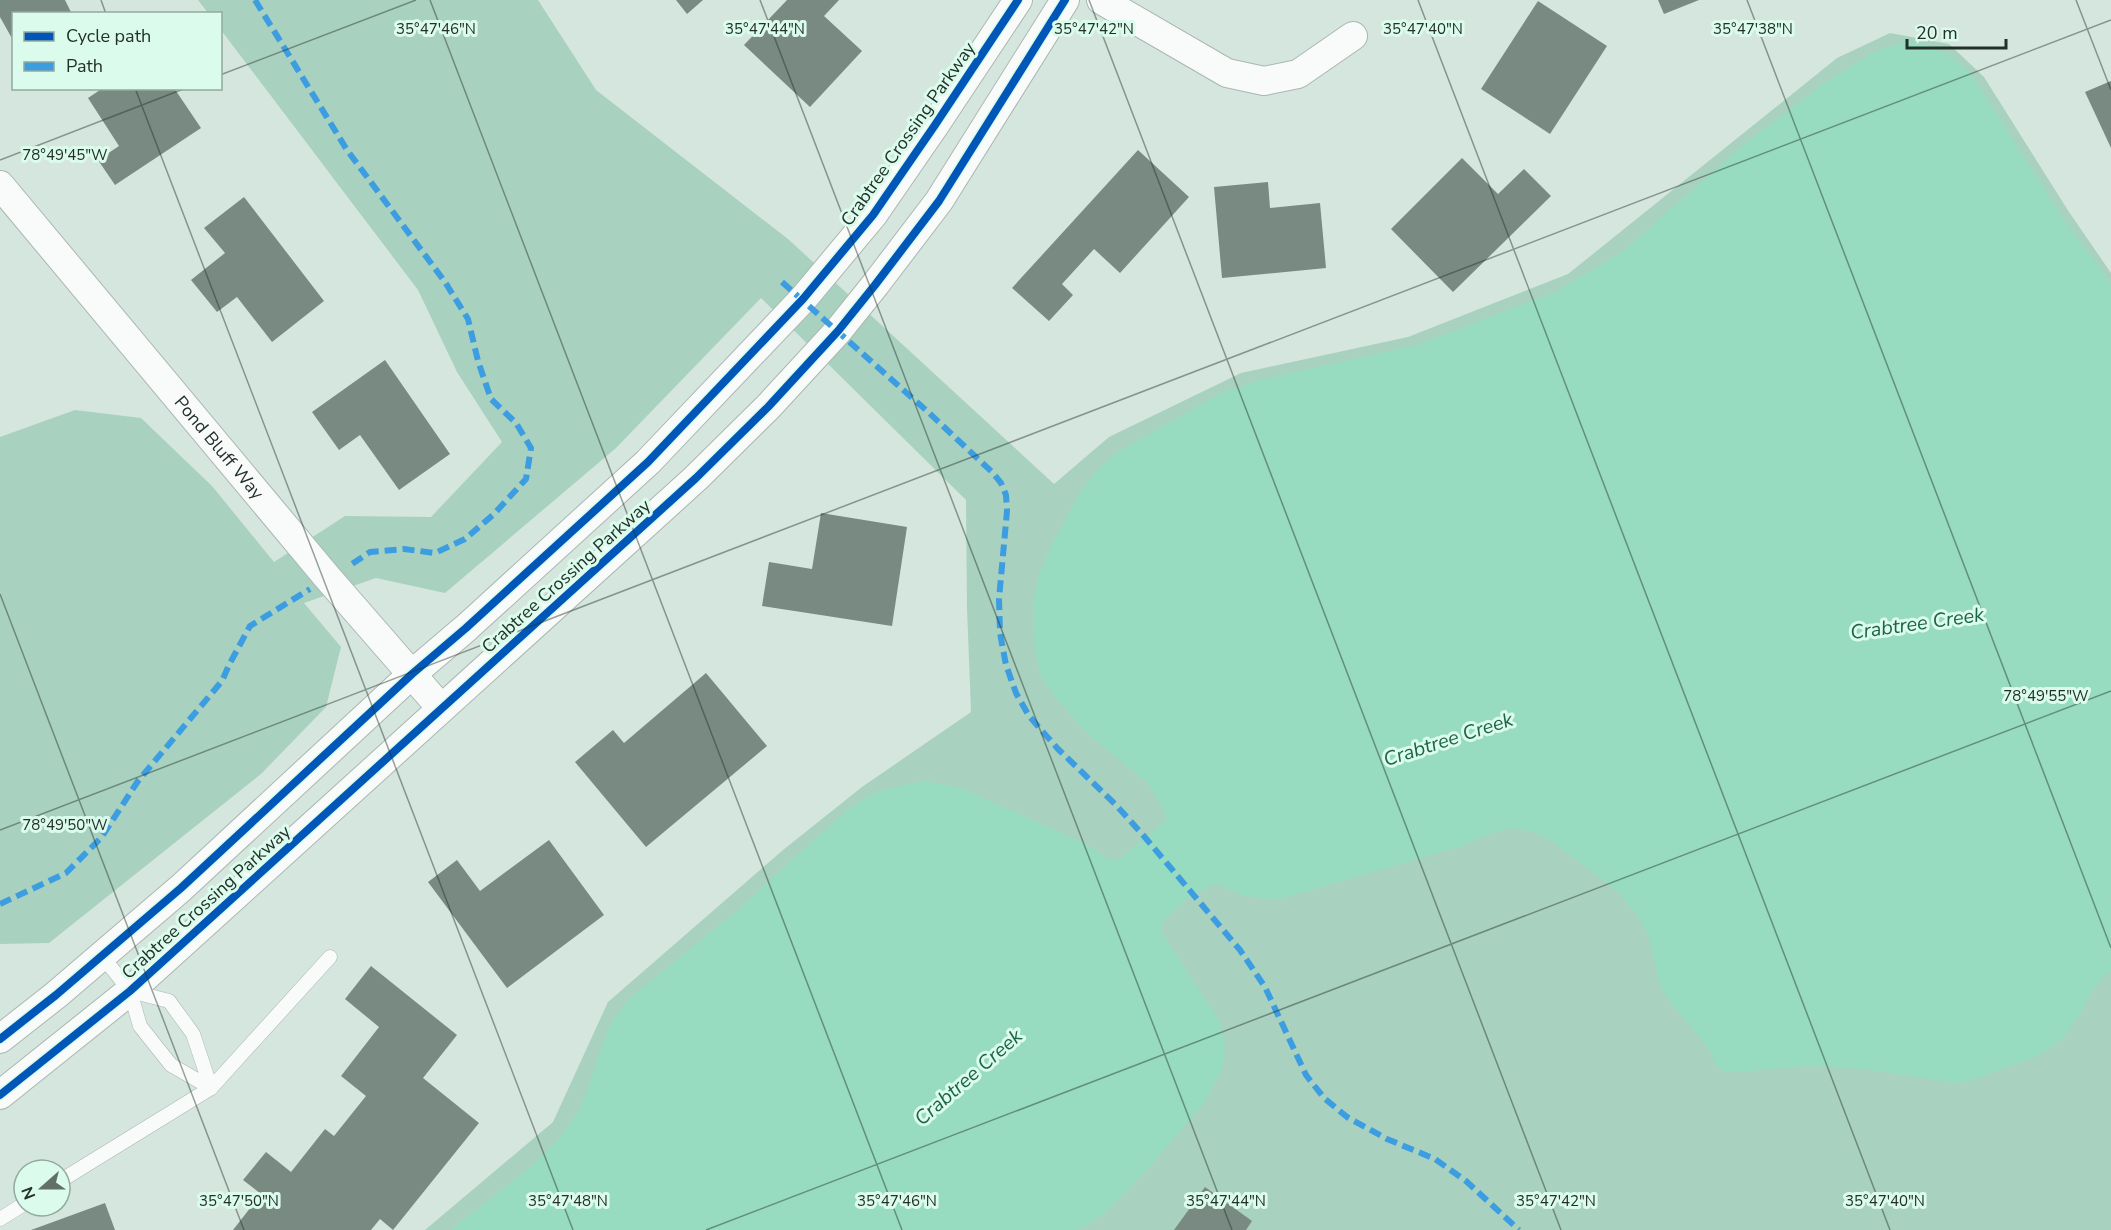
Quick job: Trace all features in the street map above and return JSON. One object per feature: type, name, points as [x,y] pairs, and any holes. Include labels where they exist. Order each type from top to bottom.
[{"type":"street","name":"Crabtree Crossing Parkway","points":[[0,1039],[181,888],[412,674],[466,628],[648,462],[810,291],[887,196],[1018,0]]},
{"type":"street","name":"Crabtree Crossing Parkway","points":[[0,1095],[130,991],[696,478],[768,408],[838,331],[939,201],[1065,0]]},
{"type":"street","points":[[1101,0],[1227,73],[1264,81],[1298,74],[1353,36]]},
{"type":"street","name":"Pond Bluff Way","points":[[0,185],[327,578],[441,708]]},
{"type":"lane","points":[[102,956],[130,991],[140,1026],[171,1065],[211,1088]]},
{"type":"lane","points":[[72,1175],[211,1088],[330,957]]},
{"type":"lane","points":[[130,991],[169,1001],[193,1034],[211,1088]]},
{"type":"shaded area","points":[[198,0],[538,0],[596,90],[788,239],[1054,484],[1109,437],[1241,373],[1408,337],[1568,274],[1837,58],[1890,33],[1949,44],[1984,77],[2069,212],[2111,273],[2111,1230],[425,1230],[553,1122],[608,1002],[783,850],[862,787],[971,712],[966,500],[761,298],[616,448],[445,593],[376,578],[304,603],[341,647],[326,707],[261,774],[49,943],[0,944],[0,437],[75,410],[141,418],[212,486],[274,562],[345,516],[431,517],[502,442],[457,372],[418,290],[222,31],[222,12],[207,12]]},
{"type":"water","name":"Crabtree Creek","points":[[1906,41],[1942,51],[1972,75],[2065,221],[2111,283],[2111,971],[2092,991],[2080,1014],[2062,1039],[2039,1055],[1973,1080],[1955,1083],[1869,1070],[1814,1065],[1739,1072],[1724,1071],[1716,1066],[1709,1049],[1670,1002],[1660,985],[1649,936],[1636,913],[1615,889],[1554,843],[1533,832],[1512,828],[1489,834],[1465,845],[1281,899],[1249,896],[1218,884],[1194,895],[1172,912],[1161,925],[1162,933],[1220,1022],[1225,1049],[1222,1070],[1204,1103],[1155,1160],[1106,1213],[1078,1230],[451,1230],[518,1178],[563,1133],[585,1096],[608,1030],[628,1000],[734,913],[847,810],[870,795],[922,781],[959,787],[1088,845],[1104,857],[1114,860],[1121,858],[1165,821],[1166,814],[1148,783],[1088,734],[1056,698],[1042,678],[1033,633],[1033,603],[1038,577],[1049,550],[1080,492],[1100,467],[1119,451],[1221,393],[1264,379],[1417,345],[1555,292],[1622,252],[1742,146],[1827,81],[1872,53]]},
{"type":"building","points":[[0,0],[65,0],[71,12],[12,12],[12,38],[0,17]]},
{"type":"building","points":[[676,0],[703,0],[687,14]]},
{"type":"building","points":[[787,0],[839,0],[824,16],[862,51],[810,107],[744,45]]},
{"type":"building","points":[[1658,0],[1699,0],[1664,14]]},
{"type":"building","points":[[1538,1],[1607,46],[1550,134],[1481,89]]},
{"type":"building","points":[[2111,81],[2111,148],[2085,92]]},
{"type":"building","points":[[100,90],[175,90],[201,128],[115,185],[98,160],[119,146],[88,98]]},
{"type":"building","points":[[1138,150],[1189,197],[1120,273],[1094,249],[1062,284],[1073,295],[1049,321],[1012,288]]},
{"type":"building","points":[[1462,158],[1498,194],[1524,169],[1551,196],[1453,292],[1391,229]]},
{"type":"building","points":[[1268,182],[1270,208],[1320,203],[1326,268],[1222,278],[1214,187]]},
{"type":"building","points":[[244,197],[324,301],[272,342],[237,297],[217,312],[191,280],[225,253],[204,228]]},
{"type":"building","points":[[385,360],[450,454],[399,490],[360,435],[339,450],[312,412]]},
{"type":"building","points":[[821,513],[907,527],[892,626],[762,606],[769,562],[812,569]]},
{"type":"building","points":[[706,673],[767,746],[646,847],[575,762],[613,730],[624,743]]},
{"type":"building","points":[[549,840],[604,915],[507,988],[428,882],[457,860],[480,891]]},
{"type":"building","points":[[371,966],[457,1035],[423,1078],[479,1123],[393,1230],[380,1219],[371,1230],[233,1230],[261,1194],[243,1180],[266,1152],[291,1172],[325,1129],[334,1136],[366,1096],[341,1076],[379,1027],[345,999]]},
{"type":"building","points":[[1205,1187],[1252,1221],[1246,1230],[1174,1230]]},
{"type":"building","points":[[105,1203],[115,1230],[31,1230],[64,1218],[72,1218],[72,1215]]},
{"type":"marked path","points":[[255,0],[347,150],[445,282],[468,319],[478,361],[491,399],[516,423],[531,448],[526,479],[494,514],[465,539],[435,553],[404,549],[370,552],[349,566]]},
{"type":"marked path","points":[[782,282],[927,411],[1001,483],[1006,495],[1007,511],[999,599],[1000,633],[1006,665],[1016,693],[1029,716],[1058,749],[1116,805],[1240,950],[1265,987],[1306,1075],[1324,1098],[1347,1117],[1387,1139],[1435,1159],[1466,1181],[1519,1230]]},
{"type":"marked path","points":[[0,904],[66,873],[101,838],[138,781],[222,681],[250,626],[310,589]]},
{"type":"cycle path","points":[[0,1039],[56,995],[181,888],[412,674],[466,628],[648,462],[803,299],[873,215],[1018,0]]},
{"type":"cycle path","points":[[0,1095],[130,991],[696,478],[768,407],[838,331],[939,201],[1065,0]]}]
